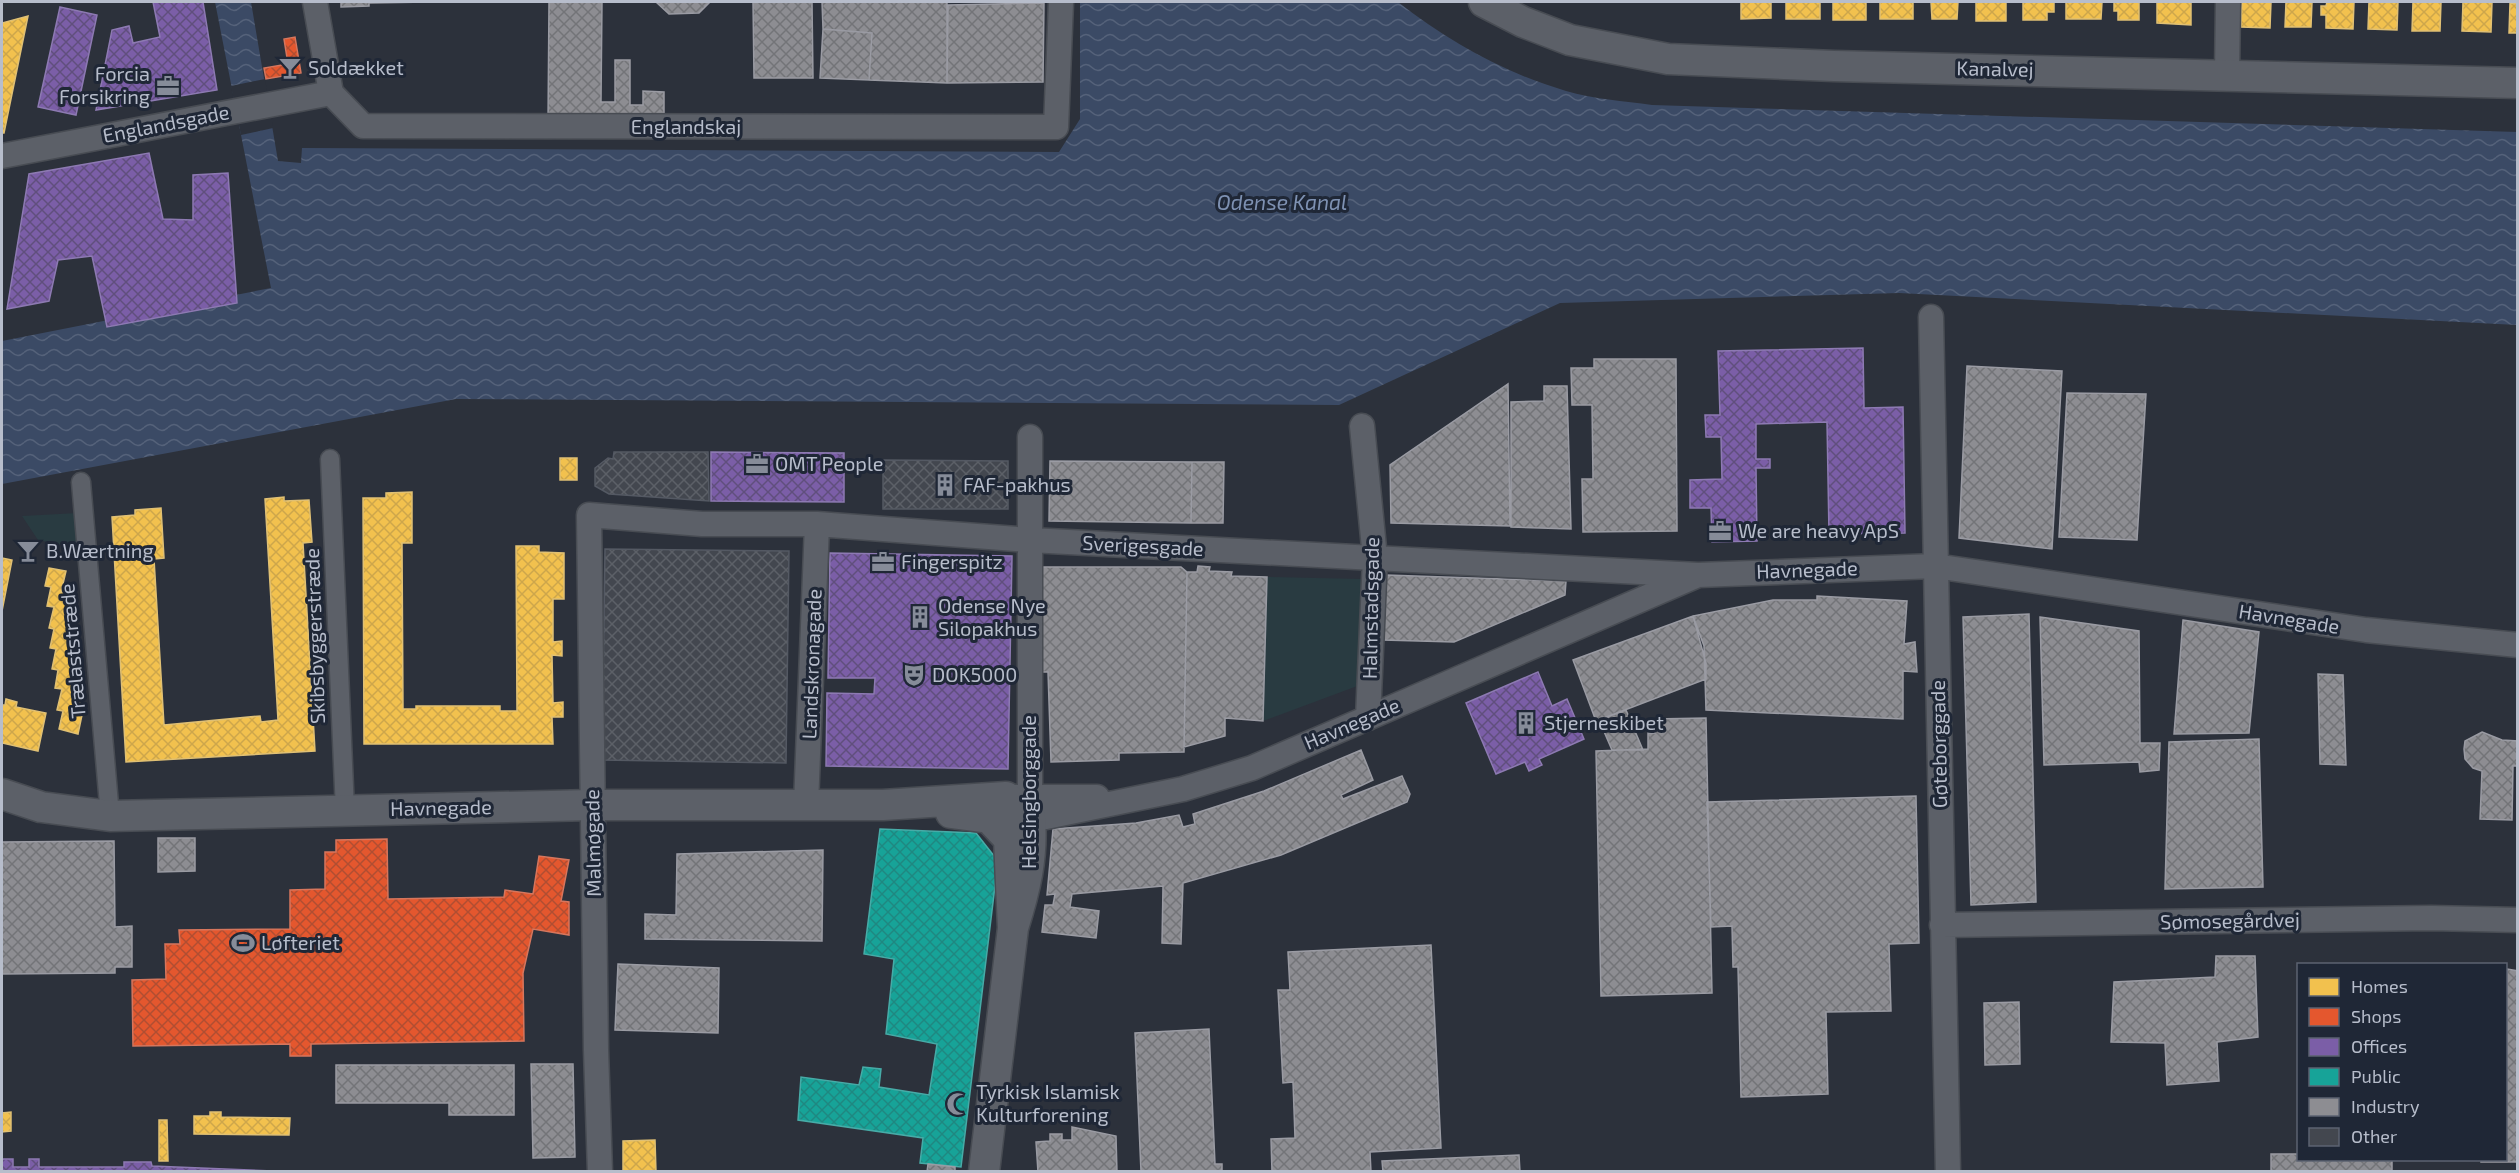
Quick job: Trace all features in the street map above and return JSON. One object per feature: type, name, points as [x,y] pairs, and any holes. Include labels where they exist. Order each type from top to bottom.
[{"type":"street","points":[[315,2],[331,93]]},
{"type":"street","name":"Englandskaj","points":[[331,93],[363,126],[1056,127],[1061,2]]},
{"type":"street","name":"Kanalvej","points":[[1484,2],[1523,22],[1570,40],[1668,59],[1834,66],[2517,82]]},
{"type":"street","points":[[2227,75],[2228,2]]},
{"type":"street","name":"Englandsgade","points":[[2,156],[331,93]]},
{"type":"street","name":"Gøteborggade","points":[[1931,317],[1948,1172]]},
{"type":"street","name":"Halmstadsgade","points":[[1362,426],[1375,558],[1368,717]]},
{"type":"street","name":"Helsingborggade","points":[[984,1172],[1013,928],[1028,880],[1032,842],[1018,810],[1030,540],[1030,437]]},
{"type":"street","name":"Skibsbyggerstræde","points":[[330,459],[345,811]]},
{"type":"street","name":"Trælaststræde","points":[[81,482],[110,816]]},
{"type":"street","name":"Sverigesgade","points":[[589,515],[702,524],[817,524],[1030,540],[1698,574]]},
{"type":"street","name":"Malmøgade","points":[[589,515],[592,805],[600,1172]]},
{"type":"street","name":"Landskronagade","points":[[806,805],[817,524]]},
{"type":"street","name":"Havnegade","points":[[2,794],[41,807],[110,816],[592,805],[883,805],[1018,810],[1046,817],[1183,789],[1252,768],[1698,574],[1935,566],[2366,630],[2517,645]]},
{"type":"street","name":"Sømosegårdvej","points":[[1942,925],[2431,918],[2517,920]]},
{"type":"shaded area","points":[[78,513],[81,549],[38,540],[22,516]]},
{"type":"shaded area","points":[[1267,577],[1362,579],[1360,685],[1263,721]]},
{"type":"water","name":"Odense Kanal","points":[[215,2],[251,2],[278,161],[301,163],[302,148],[1059,152],[1080,119],[1080,2],[1398,2],[1457,43],[1543,84],[1576,94],[1652,105],[2517,132],[2517,325],[1899,293],[1560,303],[1339,405],[456,399],[2,484],[2,341],[271,288]]},
{"type":"pier","points":[[265,79],[273,128],[241,135],[231,86]]},
{"type":"building: Homes","points":[[1741,2],[1771,2],[1771,18],[1741,19]]},
{"type":"building: Homes","points":[[1786,2],[1820,2],[1820,19],[1786,19]]},
{"type":"building: Homes","points":[[1833,2],[1866,2],[1866,20],[1833,20]]},
{"type":"building: Homes","points":[[1880,2],[1913,2],[1913,19],[1880,19]]},
{"type":"building: Homes","points":[[1931,2],[1958,2],[1957,19],[1932,19]]},
{"type":"building: Homes","points":[[1976,2],[2006,2],[2006,21],[1976,21]]},
{"type":"building: Homes","points":[[2023,2],[2054,2],[2054,12],[2047,12],[2047,20],[2023,20]]},
{"type":"building: Homes","points":[[2066,2],[2102,2],[2101,19],[2066,19]]},
{"type":"building: Homes","points":[[2114,2],[2139,2],[2139,20],[2118,20],[2118,11],[2114,11]]},
{"type":"building: Homes","points":[[2157,2],[2191,2],[2191,25],[2157,23]]},
{"type":"building: Homes","points":[[2242,2],[2271,2],[2270,28],[2241,27]]},
{"type":"building: Homes","points":[[2286,2],[2312,2],[2311,27],[2285,27]]},
{"type":"building: Homes","points":[[2327,2],[2354,2],[2353,29],[2326,28],[2326,15],[2321,15],[2321,6],[2326,6]]},
{"type":"building: Homes","points":[[2369,2],[2398,2],[2397,30],[2368,29]]},
{"type":"building: Homes","points":[[2413,2],[2441,2],[2440,31],[2412,31]]},
{"type":"building: Homes","points":[[2463,2],[2492,2],[2491,32],[2462,31]]},
{"type":"building: Homes","points":[[2510,3],[2518,4],[2518,33],[2509,33]]},
{"type":"building: Homes","points":[[28,16],[4,133],[2,133],[2,23]]},
{"type":"building: Homes","points":[[560,458],[577,458],[577,480],[560,480]]},
{"type":"building: Homes","points":[[412,492],[412,543],[402,543],[403,709],[416,709],[416,706],[500,706],[500,711],[517,711],[516,546],[539,546],[539,552],[564,553],[564,599],[553,599],[553,642],[562,641],[562,656],[552,655],[553,703],[563,702],[563,717],[552,717],[553,744],[364,744],[363,498],[386,498],[386,493]]},
{"type":"building: Homes","points":[[284,497],[284,501],[309,500],[312,542],[303,543],[315,751],[126,762],[112,517],[135,515],[135,510],[161,508],[164,558],[154,559],[164,725],[260,716],[261,722],[278,720],[265,499]]},
{"type":"building: Homes","points":[[2,558],[12,560],[2,611]]},
{"type":"building: Homes","points":[[49,568],[66,571],[61,592],[68,593],[65,611],[72,613],[68,632],[76,634],[71,651],[78,653],[74,671],[81,673],[76,694],[82,695],[77,714],[82,715],[78,734],[59,729],[63,711],[57,710],[62,689],[55,688],[58,670],[52,669],[56,649],[50,648],[54,629],[49,628],[54,607],[47,606],[51,587],[45,586]]},
{"type":"building: Homes","points":[[6,699],[17,702],[16,707],[46,713],[38,751],[2,743],[2,705],[5,705]]},
{"type":"building: Homes","points":[[11,1112],[11,1131],[2,1132],[2,1113]]},
{"type":"building: Homes","points":[[210,1112],[221,1112],[221,1117],[290,1118],[289,1135],[194,1134],[194,1116],[210,1116]]},
{"type":"building: Homes","points":[[159,1120],[167,1120],[168,1161],[159,1161]]},
{"type":"building: Homes","points":[[655,1140],[656,1172],[623,1172],[623,1141]]},
{"type":"building: Shops","points":[[295,37],[301,73],[266,79],[264,68],[288,64],[284,39]]},
{"type":"building: Shops","points":[[387,839],[388,899],[504,897],[505,890],[533,894],[539,856],[569,860],[561,901],[569,902],[569,935],[533,929],[523,973],[524,1041],[311,1044],[311,1056],[290,1056],[290,1044],[133,1046],[132,980],[166,979],[165,944],[180,944],[179,930],[290,929],[290,890],[325,889],[325,852],[336,852],[336,840]]},
{"type":"building: Offices","points":[[153,2],[203,2],[217,90],[96,110],[112,30],[129,26],[133,43],[160,37]]},
{"type":"building: Offices","points":[[60,7],[97,15],[76,115],[38,107]]},
{"type":"building: Offices","points":[[149,153],[163,219],[193,220],[193,175],[228,173],[237,303],[107,327],[92,256],[58,260],[49,301],[7,309],[29,174]]},
{"type":"building: Offices","points":[[1863,348],[1864,408],[1903,407],[1905,533],[1829,534],[1827,422],[1756,424],[1756,459],[1770,459],[1770,468],[1756,468],[1757,541],[1712,542],[1711,508],[1690,508],[1690,480],[1722,479],[1721,437],[1706,437],[1705,415],[1720,415],[1718,351]]},
{"type":"building: Offices","points":[[711,452],[844,453],[844,502],[711,501]]},
{"type":"building: Offices","name":"Odense Nye Silopakhus","points":[[830,553],[1012,556],[1008,769],[826,766],[827,693],[874,694],[875,678],[828,678]]},
{"type":"building: Offices","name":"Stjerneskibet","points":[[1538,672],[1552,706],[1567,699],[1584,739],[1539,759],[1542,765],[1529,771],[1525,762],[1496,774],[1466,703]]},
{"type":"building: Offices","points":[[2,1159],[13,1159],[13,1167],[29,1167],[29,1159],[39,1159],[39,1167],[124,1167],[124,1162],[151,1162],[152,1166],[299,1172],[2,1172]]},
{"type":"building: Public","points":[[880,829],[976,833],[998,861],[961,1167],[920,1163],[923,1138],[798,1120],[801,1077],[859,1085],[863,1067],[881,1069],[879,1087],[929,1095],[937,1044],[886,1034],[894,959],[864,954]]},
{"type":"building: Industry","points":[[341,2],[429,2],[369,3],[369,6],[341,7]]},
{"type":"building: Industry","points":[[549,2],[602,2],[601,102],[615,102],[615,60],[630,60],[630,105],[643,105],[643,91],[664,92],[664,124],[548,122]]},
{"type":"building: Industry","points":[[656,2],[710,2],[699,13],[669,14]]},
{"type":"building: Industry","points":[[753,2],[812,2],[813,78],[754,78]]},
{"type":"building: Industry","points":[[822,2],[947,2],[947,83],[869,80],[872,33],[823,29]]},
{"type":"building: Industry","points":[[1044,3],[1043,82],[947,83],[948,5]]},
{"type":"building: Industry","points":[[823,29],[872,33],[869,80],[820,78]]},
{"type":"building: Industry","points":[[1594,359],[1676,359],[1677,531],[1583,532],[1582,479],[1593,479],[1592,405],[1572,405],[1571,368],[1594,368]]},
{"type":"building: Industry","points":[[1967,366],[2062,371],[2052,549],[1959,538]]},
{"type":"building: Industry","points":[[1508,384],[1510,526],[1391,523],[1390,465]]},
{"type":"building: Industry","points":[[1544,386],[1567,386],[1571,529],[1511,527],[1511,402],[1544,401]]},
{"type":"building: Industry","points":[[2067,393],[2146,394],[2137,540],[2059,537]]},
{"type":"building: Industry","points":[[1050,461],[1192,462],[1191,523],[1049,521]]},
{"type":"building: Industry","points":[[1192,462],[1224,462],[1223,523],[1191,523]]},
{"type":"building: Industry","points":[[1198,566],[1210,567],[1209,571],[1232,572],[1231,576],[1267,577],[1263,721],[1225,718],[1225,736],[1184,747],[1187,572],[1197,572]]},
{"type":"building: Industry","points":[[1038,567],[1181,567],[1187,572],[1184,752],[1119,753],[1119,760],[1051,762],[1048,672],[1037,672]]},
{"type":"building: Industry","points":[[1386,575],[1566,581],[1565,595],[1454,642],[1383,640]]},
{"type":"building: Industry","points":[[1817,596],[1907,601],[1904,644],[1915,642],[1917,672],[1903,671],[1903,719],[1706,710],[1704,646],[1693,616],[1773,600],[1817,600]]},
{"type":"building: Industry","points":[[2029,614],[2036,902],[1971,905],[1963,617]]},
{"type":"building: Industry","points":[[1693,616],[1706,663],[1706,679],[1596,721],[1573,660]]},
{"type":"building: Industry","points":[[2040,617],[2139,631],[2140,743],[2160,743],[2159,770],[2140,772],[2139,762],[2044,765]]},
{"type":"building: Industry","points":[[2183,620],[2259,632],[2249,733],[2174,734]]},
{"type":"building: Industry","points":[[2318,674],[2343,675],[2346,765],[2320,764]]},
{"type":"building: Industry","points":[[1626,710],[1643,750],[1612,750],[1599,720]]},
{"type":"building: Industry","points":[[1706,718],[1712,993],[1601,996],[1596,751],[1648,749],[1648,733],[1655,733],[1654,719]]},
{"type":"building: Industry","points":[[2482,732],[2502,740],[2518,741],[2518,766],[2513,766],[2512,820],[2480,819],[2482,771],[2473,768],[2465,759],[2464,749],[2465,741]]},
{"type":"building: Industry","points":[[2259,739],[2263,887],[2165,889],[2169,742]]},
{"type":"building: Industry","points":[[1361,750],[1373,780],[1341,795],[1343,799],[1402,776],[1410,794],[1407,802],[1281,855],[1183,883],[1181,944],[1162,943],[1163,886],[1072,894],[1070,907],[1099,911],[1096,938],[1042,932],[1045,905],[1053,905],[1055,894],[1047,895],[1053,829],[1136,823],[1179,815],[1183,827],[1195,824],[1193,814],[1264,791]]},
{"type":"building: Industry","points":[[1916,796],[1919,943],[1889,944],[1891,1011],[1826,1012],[1828,1094],[1741,1097],[1738,967],[1733,967],[1732,926],[1711,927],[1707,802]]},
{"type":"building: Industry","points":[[158,838],[195,838],[195,871],[158,872]]},
{"type":"building: Industry","points":[[114,841],[115,927],[132,926],[132,967],[115,967],[115,973],[2,974],[2,842]]},
{"type":"building: Industry","points":[[823,850],[822,941],[645,939],[645,914],[676,915],[677,854]]},
{"type":"building: Industry","points":[[1431,945],[1441,1148],[1370,1152],[1371,1172],[1272,1172],[1271,1139],[1295,1138],[1293,1082],[1283,1083],[1278,990],[1290,990],[1288,952]]},
{"type":"building: Industry","points":[[2216,956],[2255,956],[2258,1037],[2217,1042],[2219,1081],[2167,1085],[2165,1043],[2111,1042],[2114,982],[2215,977]]},
{"type":"building: Industry","points":[[618,964],[719,968],[718,1033],[615,1030]]},
{"type":"building: Industry","points":[[2507,969],[2518,971],[2518,1162],[2481,1162],[2507,1161]]},
{"type":"building: Industry","points":[[2019,1002],[2020,1064],[1985,1065],[1984,1003]]},
{"type":"building: Industry","points":[[1209,1029],[1215,1164],[1222,1164],[1222,1172],[1141,1172],[1135,1033]]},
{"type":"building: Industry","points":[[531,1064],[573,1064],[575,1157],[533,1158]]},
{"type":"building: Industry","points":[[336,1065],[514,1065],[514,1115],[449,1115],[449,1103],[336,1103]]},
{"type":"building: Industry","points":[[1072,1127],[1116,1136],[1117,1172],[1038,1172],[1036,1142],[1050,1141],[1050,1134],[1062,1134],[1062,1140],[1072,1140]]},
{"type":"building: Industry","points":[[2271,1154],[2297,1154],[2297,1161],[2392,1161],[2392,1172],[2271,1172]]},
{"type":"building: Industry","points":[[1519,1155],[1520,1172],[1383,1172],[1382,1161]]},
{"type":"building: Industry","points":[[928,1164],[955,1167],[955,1172],[927,1172]]},
{"type":"building: Other","points":[[614,452],[708,452],[709,501],[609,494],[595,486],[595,468],[608,458],[613,459]]},
{"type":"building: Other","name":"FAF-pakhus","points":[[883,460],[1008,461],[1008,509],[883,509]]},
{"type":"building: Other","points":[[605,549],[789,551],[786,763],[602,760]]},
{"type":"place","name":"Soldækket","points":[[290,68]]},
{"type":"place","name":"Forcia Forsikring","points":[[168,86]]},
{"type":"place","name":"OMT People","points":[[757,464]]},
{"type":"place","name":"FAF-pakhus","points":[[945,485]]},
{"type":"place","name":"We are heavy ApS","points":[[1720,531]]},
{"type":"place","name":"B.Wærtning","points":[[28,551]]},
{"type":"place","name":"Fingerspitz","points":[[883,562]]},
{"type":"place","name":"Odense Nye Silopakhus","points":[[920,617]]},
{"type":"place","name":"DOK5000","points":[[914,675]]},
{"type":"place","name":"Stjerneskibet","points":[[1526,723]]},
{"type":"place","name":"Løfteriet","points":[[243,943]]},
{"type":"place","name":"Tyrkisk Islamisk Kulturforening","points":[[958,1104]]}]
